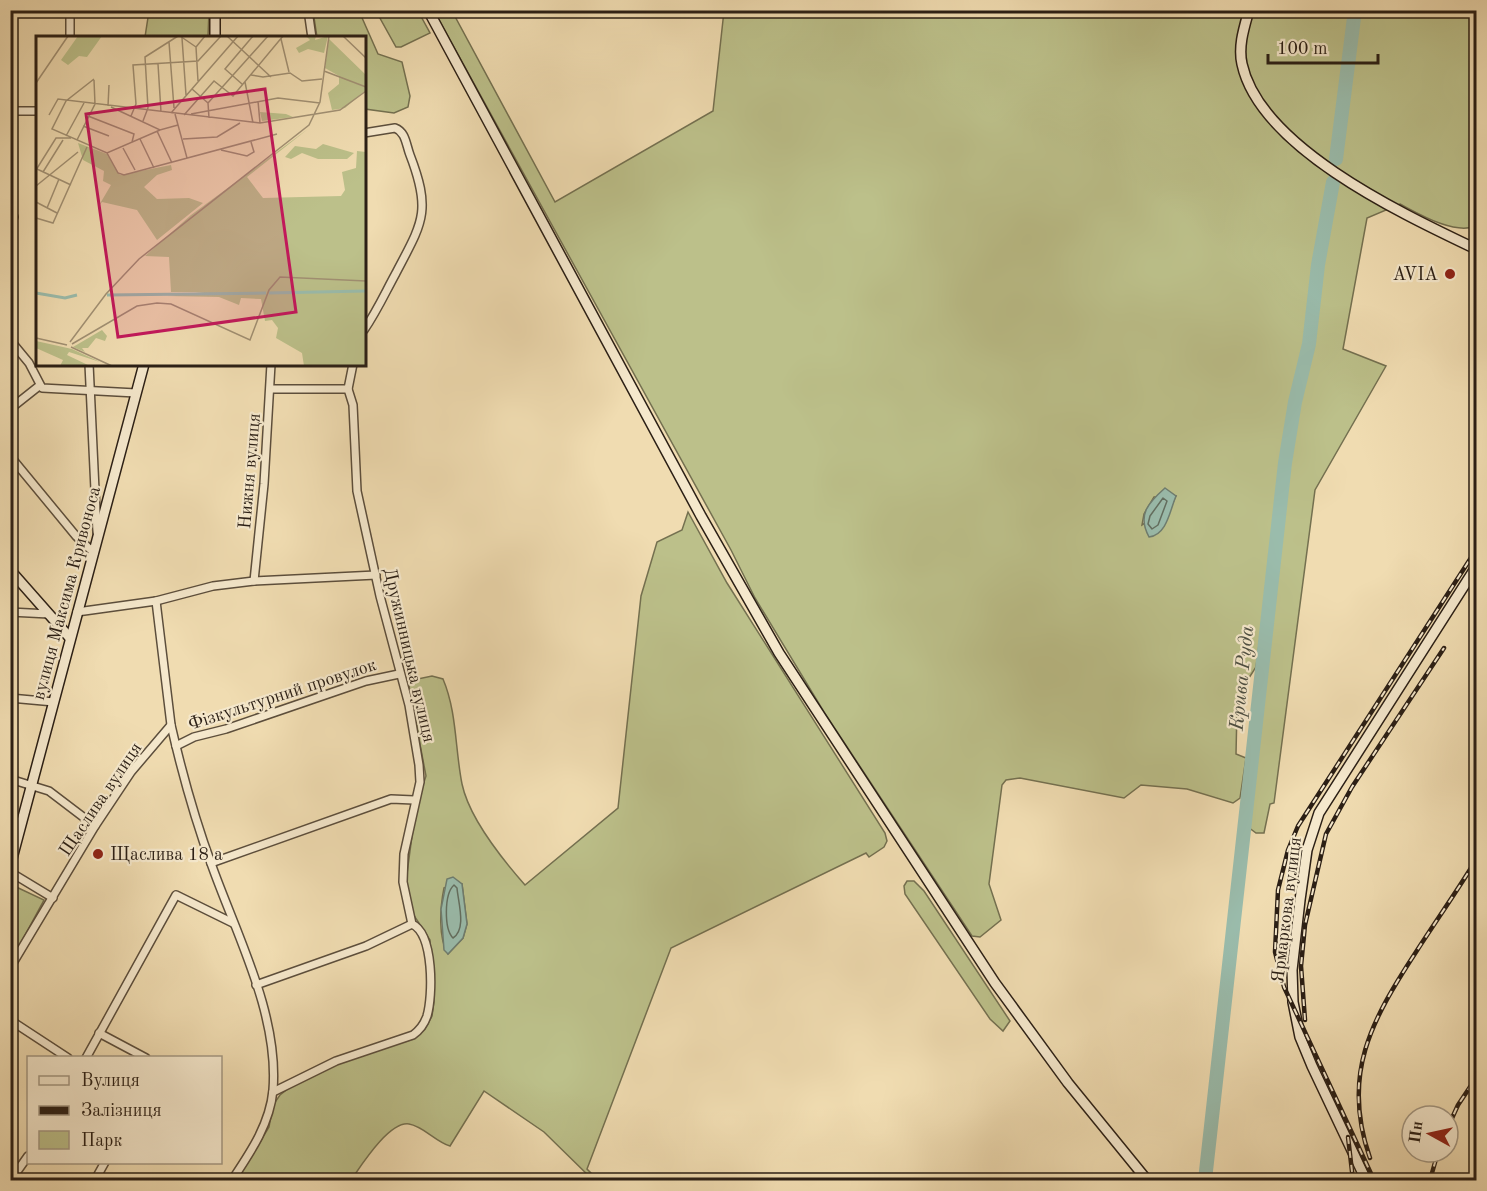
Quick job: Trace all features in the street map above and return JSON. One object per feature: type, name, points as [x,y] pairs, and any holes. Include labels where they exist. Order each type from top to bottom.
[{"type":"street","points":[[70,10],[70,36]]},
{"type":"street","points":[[215,10],[215,36]]},
{"type":"street","points":[[308,10],[312,36]]},
{"type":"street","points":[[428,10],[690,495],[779,653],[958,929],[1031,1035],[1147,1180]]},
{"type":"street","points":[[1249,10],[1241,42],[1241,62],[1249,84],[1269,117],[1293,143],[1315,159],[1399,209],[1476,249]]},
{"type":"street","points":[[10,111],[36,111]]},
{"type":"street","points":[[366,133],[395,128],[403,133],[419,179],[423,206],[421,225],[414,242],[393,278],[382,305],[366,327]]},
{"type":"street","points":[[10,340],[29,363],[39,386],[47,390],[136,393]]},
{"type":"street","points":[[89,366],[98,538]]},
{"type":"street","name":"вулиця Максима Кривоноса","points":[[10,866],[143,366]]},
{"type":"street","name":"Нижня вулиця","points":[[254,581],[271,389],[271,366]]},
{"type":"street","name":"Дружинницька вулиця","points":[[273,1092],[336,1061],[413,1035],[426,1019],[430,999],[429,950],[420,929],[412,924],[402,882],[414,800],[420,782],[419,765],[409,705],[399,674],[357,491],[352,405],[348,389],[353,366]]},
{"type":"street","points":[[10,409],[39,386]]},
{"type":"street","points":[[271,389],[348,389]]},
{"type":"street","points":[[10,456],[76,536],[94,553]]},
{"type":"street","name":"Ярмаркова вулиця","points":[[1366,1180],[1312,1066],[1296,1020],[1292,969],[1307,850],[1319,813],[1476,567]]},
{"type":"street","points":[[10,570],[70,638]]},
{"type":"street","points":[[77,612],[156,602],[213,586],[254,581],[376,575]]},
{"type":"street","points":[[156,602],[171,725],[176,746],[211,863],[255,985],[273,1044],[273,1092],[260,1135],[232,1180]]},
{"type":"street","points":[[10,612],[49,614]]},
{"type":"street","name":"Фізкультурний провулок","points":[[176,746],[185,740],[226,729],[366,681],[399,674]]},
{"type":"street","points":[[10,698],[54,702]]},
{"type":"street","name":"Щаслива вулиця","points":[[10,968],[95,826],[131,772],[171,725]]},
{"type":"street","points":[[10,779],[49,791],[95,826]]},
{"type":"street","points":[[211,863],[391,799],[414,800]]},
{"type":"street","points":[[10,872],[53,898]]},
{"type":"street","points":[[87,1056],[176,895],[233,923]]},
{"type":"street","points":[[255,985],[366,946],[412,924]]},
{"type":"street","points":[[10,1020],[65,1056]]},
{"type":"street","points":[[99,1033],[142,1056]]},
{"type":"street","points":[[12,1180],[27,1158]]},
{"type":"street","points":[[95,1180],[104,1164]]},
{"type":"green space","points":[[149,11],[209,11],[208,36],[145,36]]},
{"type":"green space","points":[[313,11],[359,11],[378,54],[402,62],[410,96],[408,107],[394,113],[366,109],[366,36],[317,36]]},
{"type":"green space","points":[[376,11],[418,11],[430,33],[401,47],[396,47]]},
{"type":"green space","points":[[434,11],[452,11],[555,202],[713,111],[724,11],[1476,11],[1476,226],[1458,228],[1447,226],[1400,204],[1367,218],[1343,349],[1386,366],[1315,490],[1274,803],[1270,804],[1264,833],[1256,833],[1248,827],[1275,591],[1267,587],[1256,667],[1245,684],[1237,709],[1236,754],[1246,758],[1240,798],[1233,803],[1187,789],[1141,785],[1124,798],[1020,778],[1006,780],[1002,785],[989,884],[1001,920],[980,937],[972,936],[824,712],[755,598],[731,550]],"holes":[[[1176,496],[1171,507],[1142,525],[1144,514],[1154,497]]]},
{"type":"green space","points":[[688,512],[727,583],[885,833],[887,841],[884,847],[869,857],[866,853],[671,948],[587,1169],[598,1180],[593,1180],[544,1132],[484,1091],[450,1146],[414,1125],[401,1125],[384,1137],[351,1180],[237,1180],[269,1127],[273,1105],[280,1095],[298,1081],[338,1063],[414,1038],[425,1029],[432,1016],[434,1001],[430,940],[411,911],[406,881],[416,806],[426,776],[408,681],[432,676],[443,679],[451,704],[462,784],[466,797],[479,824],[525,885],[618,808],[641,596],[657,542],[682,530]],"holes":[[[462,884],[467,924],[463,938],[448,954],[441,931],[444,888]]]},
{"type":"green space","points":[[907,881],[914,881],[924,891],[1010,1021],[1003,1031],[990,1019],[905,894],[904,886]]},
{"type":"green space","points":[[12,885],[44,900],[11,961],[10,892]]},
{"type":"water","points":[[1165,488],[1176,496],[1170,515],[1160,532],[1149,537],[1144,516],[1149,504]]},
{"type":"water","points":[[453,877],[462,884],[467,924],[463,938],[448,954],[444,950],[441,909],[447,879]]},
{"type":"waterway","name":"Крива Руда","points":[[1336,159],[1355,10]]},
{"type":"waterway","name":"Крива Руда","points":[[1205,1180],[1285,463],[1295,402],[1309,344],[1318,265],[1333,182]]},
{"type":"railway","points":[[1374,1180],[1284,987],[1275,952],[1278,890],[1288,850],[1298,826],[1476,550]]},
{"type":"railway","points":[[1305,1020],[1301,966],[1305,925],[1326,834],[1352,787],[1444,648]]},
{"type":"railway","points":[[1370,1158],[1362,1128],[1359,1100],[1360,1075],[1365,1050],[1374,1026],[1400,977],[1476,860]]},
{"type":"railway","points":[[1459,1104],[1476,1078]]},
{"type":"railway","points":[[1348,1137],[1353,1180]]},
{"type":"railway","points":[[1430,1180],[1435,1164]]},
{"type":"place","name":"AVIA","points":[[1450,274]]},
{"type":"place","name":"Щаслива 18 а","points":[[98,854]]}]
